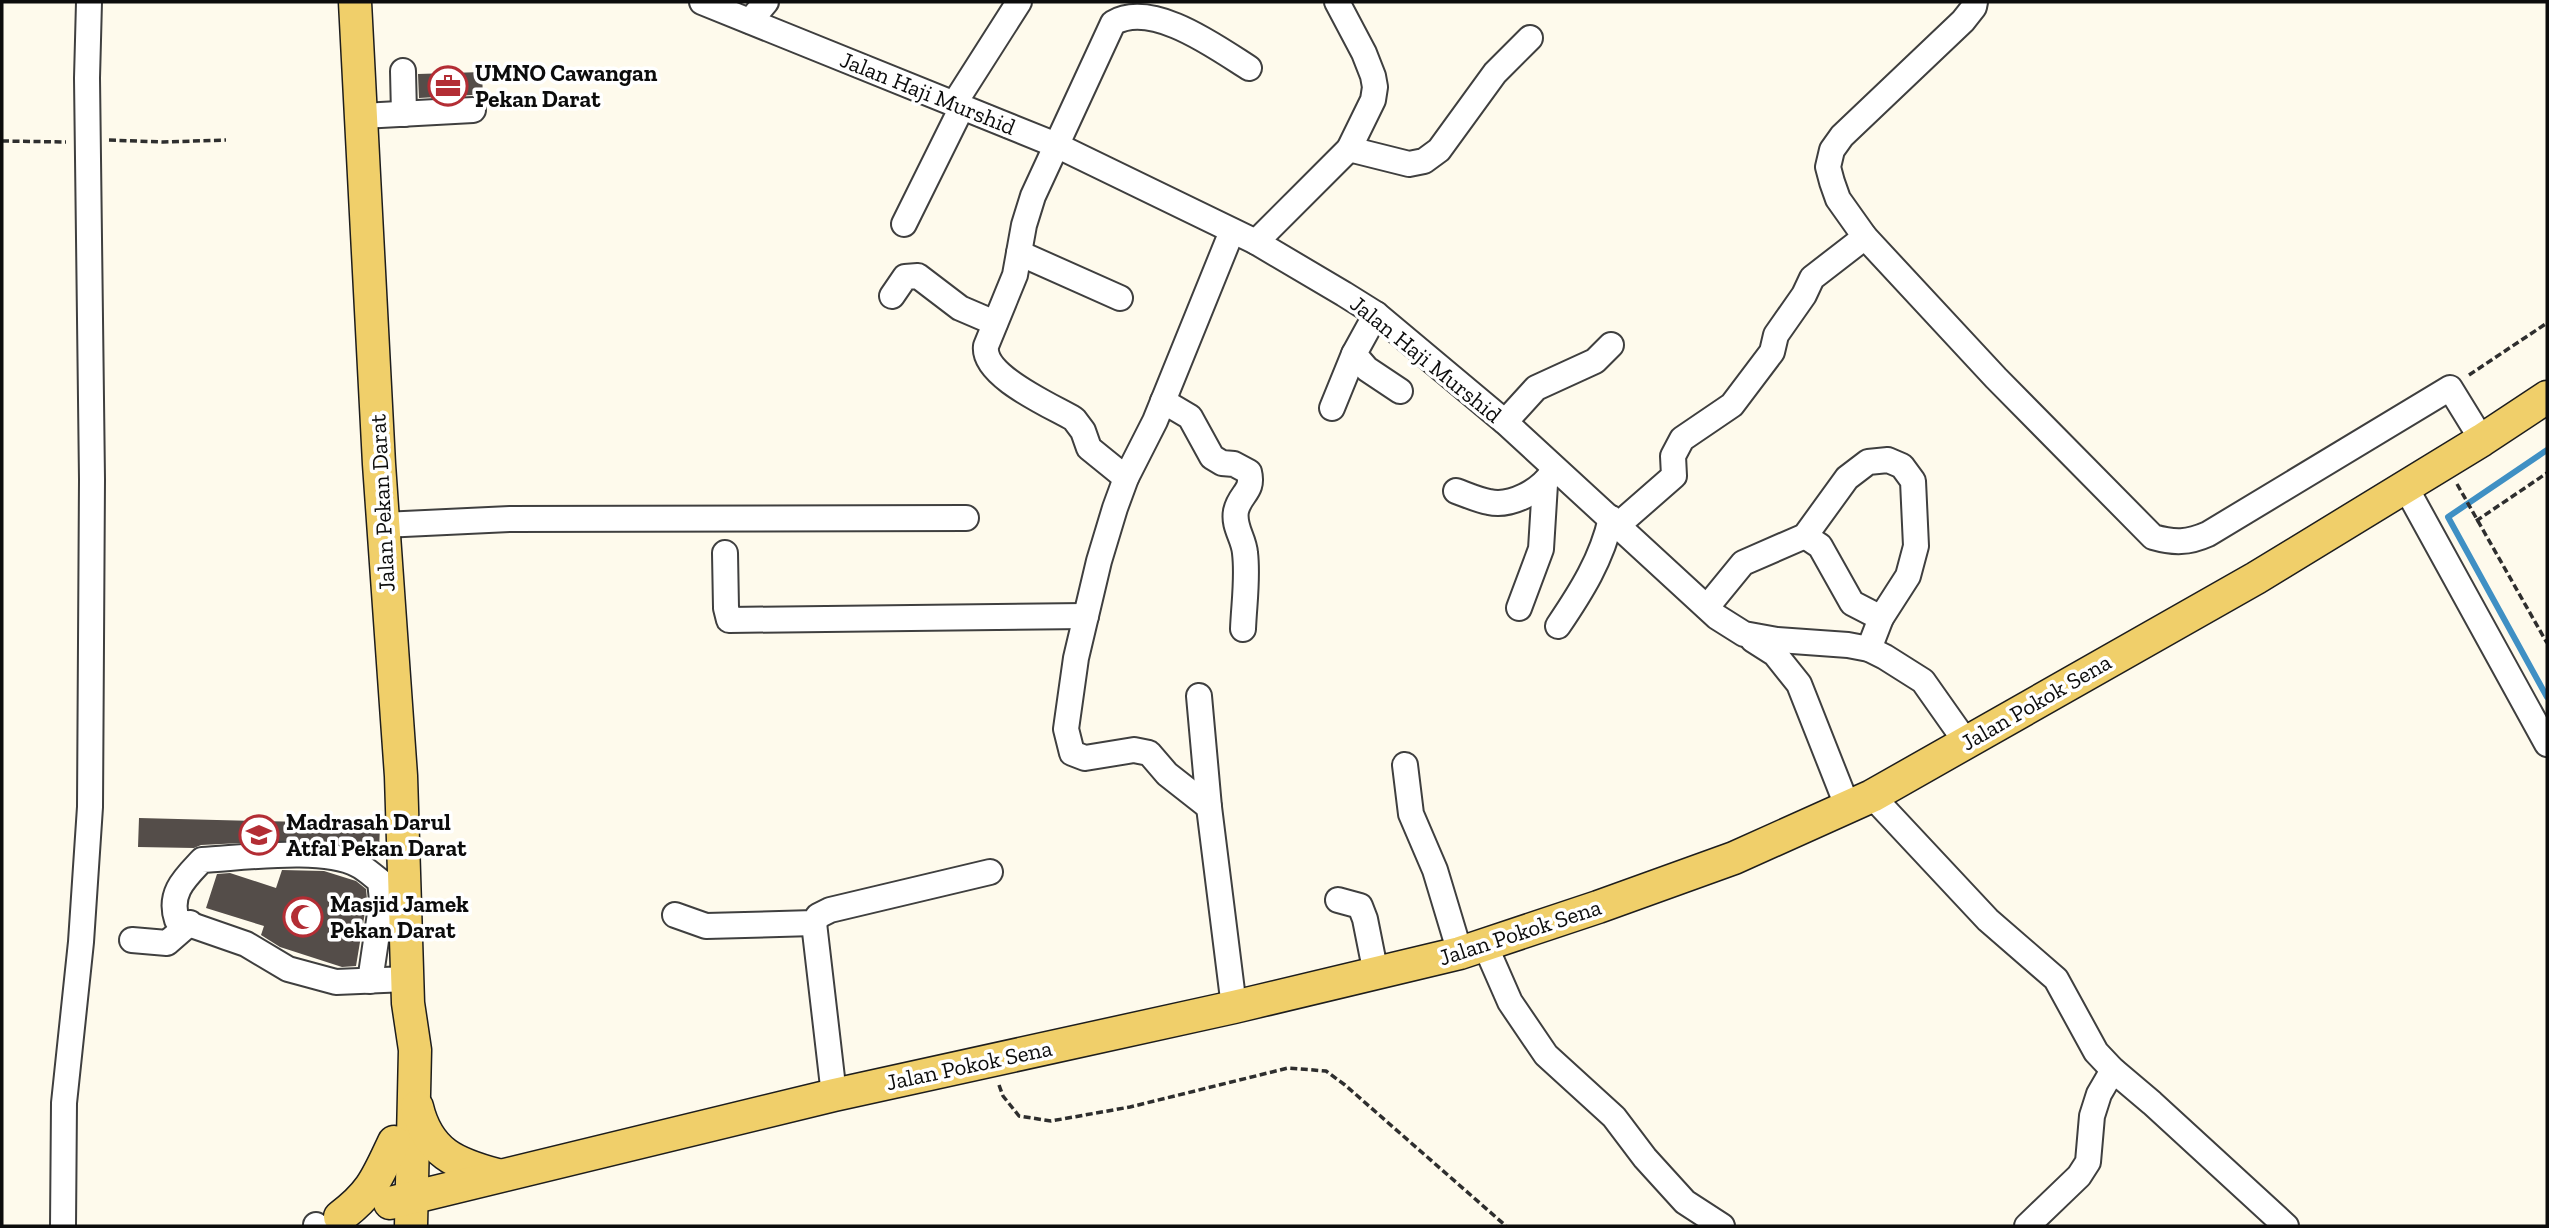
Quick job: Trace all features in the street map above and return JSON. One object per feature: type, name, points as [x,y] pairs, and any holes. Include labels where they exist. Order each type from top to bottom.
[{"type":"main road","name":"Jalan Pekan Darat","points":[[355,2],[383,526],[401,776],[394,899],[407,991]]},
{"type":"main road","name":"Jalan Pokok Sena","points":[[401,1213],[498,1175],[834,1095],[1234,1007],[1473,949],[1734,858],[1860,802],[2256,578],[2405,486],[2477,432],[2547,397]]},
{"type":"main road","points":[[401,1213],[414,1092],[415,1050],[407,991]]},
{"type":"main road","points":[[401,1213],[394,1142],[399,1050],[407,991]]},
{"type":"main road","points":[[414,1092],[419,1116],[430,1139],[443,1154],[467,1167],[498,1175]]},
{"type":"main road","points":[[324,1223],[362,1200],[377,1178],[394,1142]]},
{"type":"street","points":[[63,1226],[64,1102],[81,942],[90,807],[92,534],[87,78],[89,2]]},
{"type":"street","name":"Jalan Haji Murshid","points":[[702,2],[1056,145],[1256,242],[1376,314],[1505,422],[1550,477],[1615,522],[1707,607],[1744,634],[1868,649],[1923,681],[1966,742]]},
{"type":"street","points":[[750,21],[766,2]]},
{"type":"street","points":[[1256,242],[1349,149],[1373,100],[1375,88],[1364,53],[1337,2]]},
{"type":"street","points":[[1975,2],[1974,8],[1963,21],[1842,136],[1832,150],[1828,167],[1832,182],[1838,199],[1865,237],[1996,378],[2154,537],[2173,542],[2194,541],[2451,391],[2477,432]]},
{"type":"street","points":[[904,224],[958,106],[1009,6]]},
{"type":"street","points":[[1126,478],[1090,447],[1074,419],[994,370],[985,355],[1015,275],[1033,196],[1113,23],[1122,15],[1152,14],[1175,21],[1249,68]]},
{"type":"street","points":[[1349,149],[1409,164],[1424,161],[1439,150],[1495,73],[1530,38]]},
{"type":"street","points":[[403,71],[404,114]]},
{"type":"street","points":[[362,116],[473,110]]},
{"type":"street","points":[[1209,807],[1167,774],[1149,753],[1134,750],[1085,758],[1072,753],[1066,729],[1076,658],[1099,561],[1126,478],[1163,401],[1232,231]]},
{"type":"street","points":[[1558,626],[1584,587],[1615,522],[1674,476],[1673,456],[1682,439],[1732,405],[1772,352],[1776,335],[1804,295],[1812,278],[1865,237]]},
{"type":"street","points":[[1018,253],[1120,298]]},
{"type":"street","points":[[892,296],[905,277],[918,276],[960,308],[995,323]]},
{"type":"street","points":[[1332,408],[1354,354],[1376,314]]},
{"type":"street","points":[[1505,422],[1536,388],[1595,361],[1611,345]]},
{"type":"street","points":[[1354,354],[1367,369],[1400,391]]},
{"type":"street","points":[[1163,401],[1190,416],[1212,457],[1249,472],[1252,481],[1239,501],[1235,525],[1245,548],[1243,629]]},
{"type":"street","points":[[1707,607],[1743,562],[1805,536],[1847,478],[1868,462],[1888,460],[1902,466],[1913,481],[1916,546],[1909,576],[1881,618],[1868,649]]},
{"type":"street","points":[[1456,491],[1491,503],[1516,499],[1550,477]]},
{"type":"street","points":[[1519,608],[1541,549],[1550,477]]},
{"type":"street","points":[[2405,486],[2547,744]]},
{"type":"street","points":[[383,526],[523,519],[966,518]]},
{"type":"street","points":[[1805,536],[1819,546],[1852,603],[1881,618]]},
{"type":"street","points":[[725,553],[729,620],[1086,616]]},
{"type":"street","points":[[1744,634],[1775,654],[1799,684],[1860,802],[2056,979],[2096,1052],[2286,1226]]},
{"type":"street","points":[[1199,696],[1209,807],[1234,1007]]},
{"type":"street","points":[[1405,765],[1411,814],[1416,830],[1473,949],[1546,1055],[1614,1117],[1645,1158],[1685,1202],[1722,1226]]},
{"type":"street","points":[[370,981],[394,899],[380,881],[356,864],[321,855],[280,854],[202,860],[175,893],[174,909],[177,920],[246,944],[288,969],[336,982],[370,981],[407,991]]},
{"type":"street","points":[[834,1095],[814,923],[818,916],[830,910],[990,872]]},
{"type":"street","points":[[1338,900],[1360,906],[1376,974]]},
{"type":"street","points":[[675,915],[706,926],[814,923]]},
{"type":"street","points":[[132,940],[167,943],[190,923]]},
{"type":"street","points":[[2027,1226],[2079,1176],[2088,1162],[2092,1116],[2099,1094],[2113,1070]]},
{"type":"street","points":[[324,1223],[401,1213]]},
{"type":"path","points":[[116,140],[226,140]]},
{"type":"path","points":[[2,141],[89,141]]},
{"type":"path","points":[[2451,391],[2547,323]]},
{"type":"path","points":[[2476,521],[2547,473]]},
{"type":"path","points":[[2458,486],[2547,643]]},
{"type":"path","points":[[989,1060],[1003,1097],[1019,1115],[1051,1121],[1130,1107],[1287,1068],[1326,1071],[1506,1226]]},
{"type":"building","name":"UMNO Cawangan Pekan Darat","points":[[482,72],[483,98],[472,95],[419,98],[418,74]]},
{"type":"building","name":"Madrasah Darul Atfal Pekan Darat","points":[[139,818],[380,824],[379,853],[367,853],[346,845],[304,840],[201,845],[194,848],[138,847]]},
{"type":"building","name":"Masjid Jamek Pekan Darat","points":[[282,870],[324,871],[356,881],[366,889],[367,900],[356,966],[342,967],[280,947],[261,935],[264,926],[206,908],[217,874],[230,873],[276,888]]},
{"type":"waterway","points":[[2547,450],[2448,517],[2547,697]]},
{"type":"place","name":"UMNO Cawangan Pekan Darat","points":[[448,86]]},
{"type":"place","name":"Madrasah Darul Atfal Pekan Darat","points":[[259,835]]},
{"type":"place","name":"Masjid Jamek Pekan Darat","points":[[303,917]]}]
